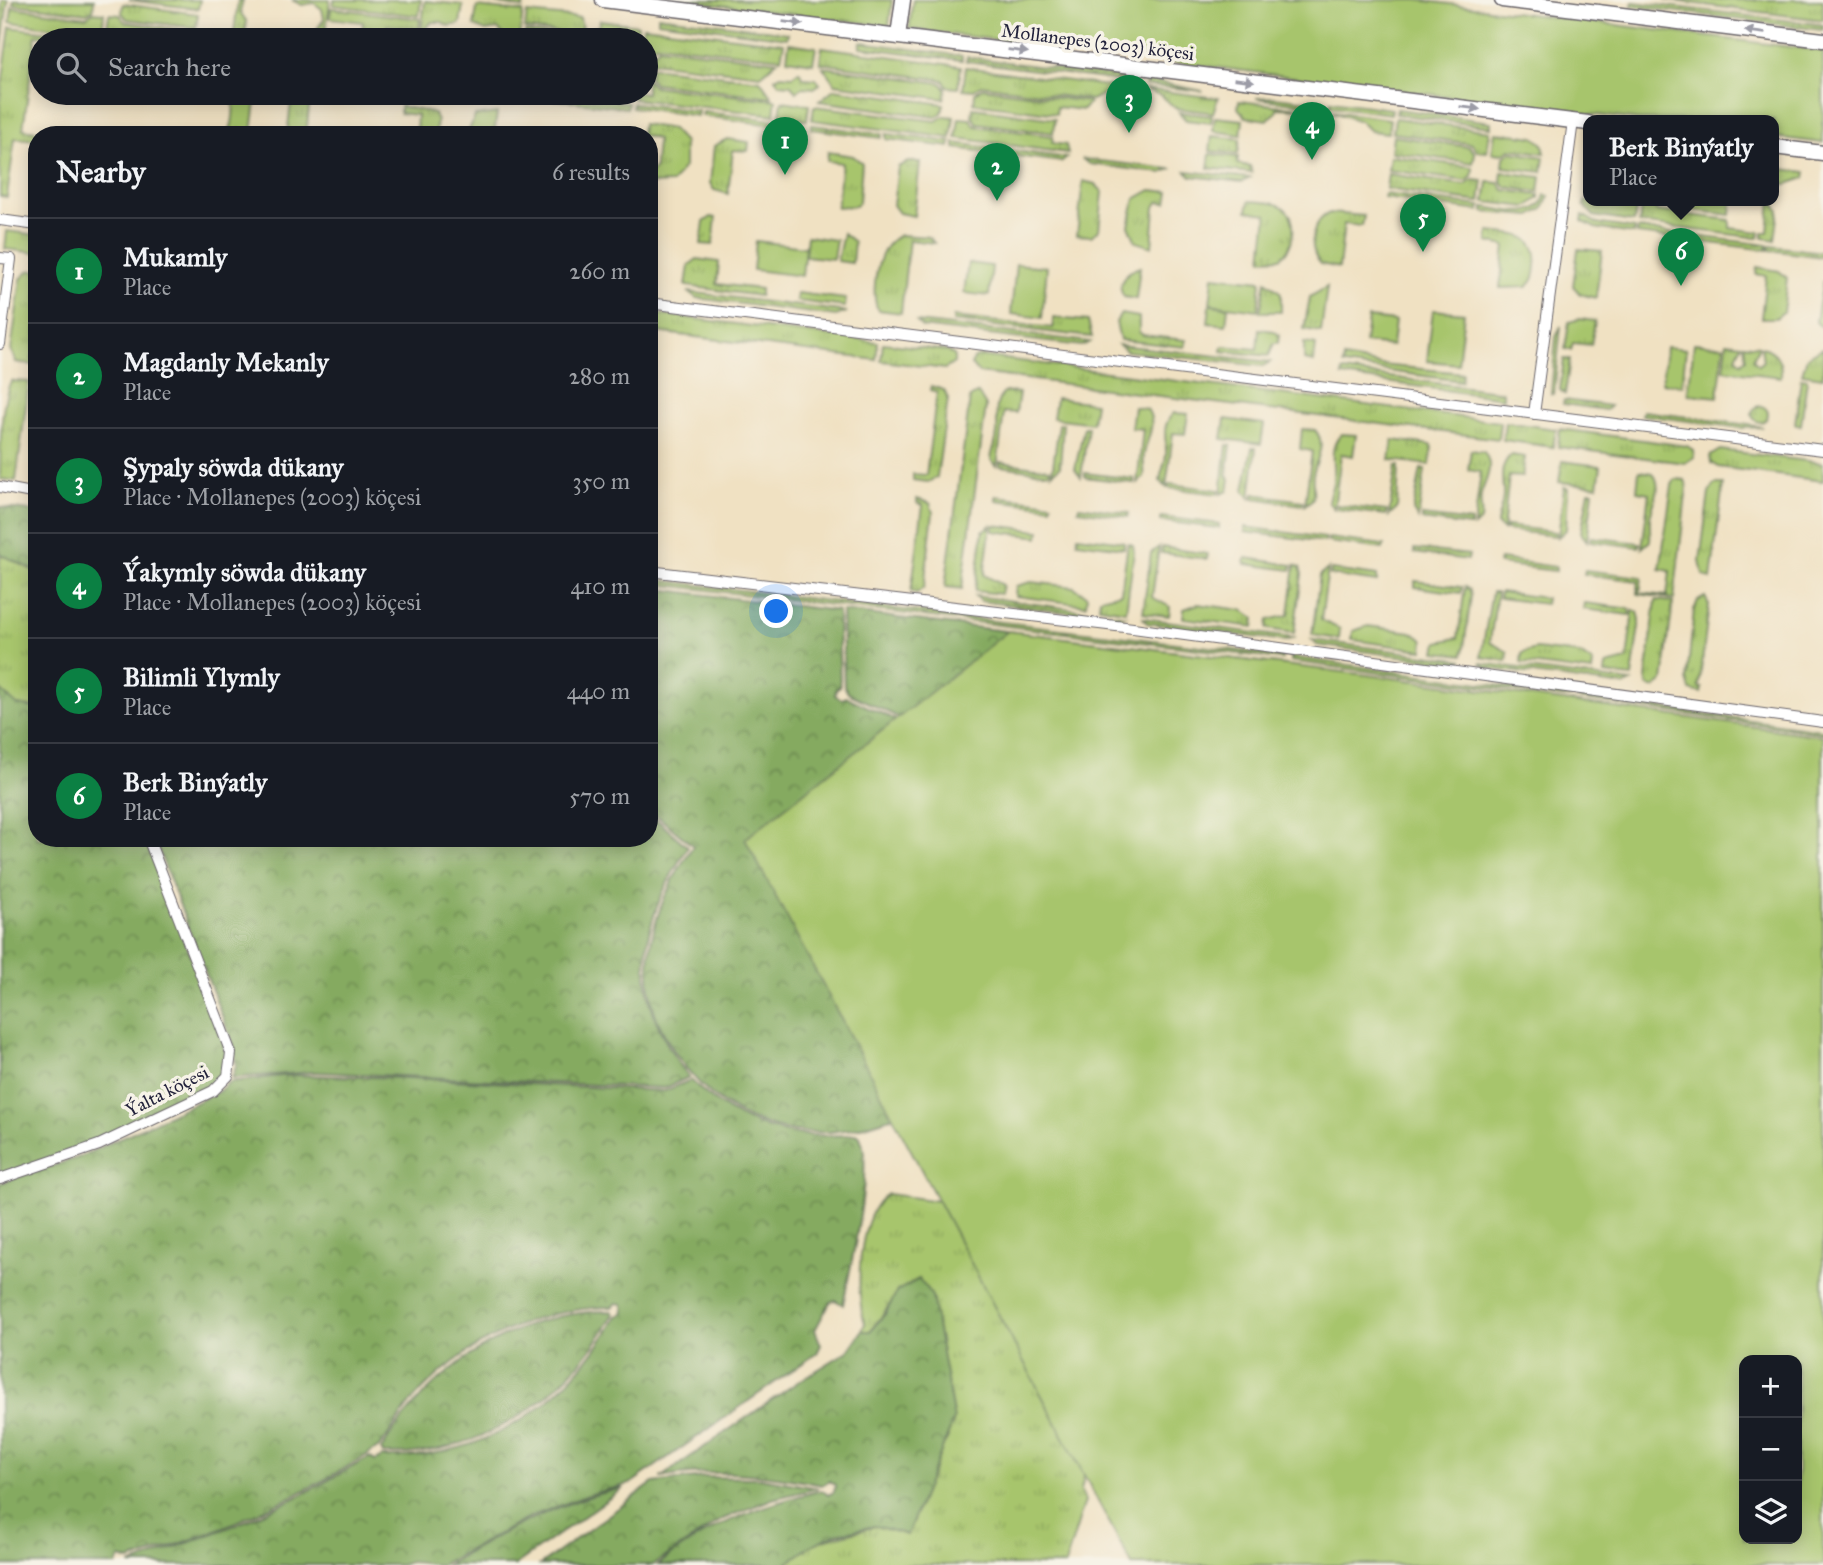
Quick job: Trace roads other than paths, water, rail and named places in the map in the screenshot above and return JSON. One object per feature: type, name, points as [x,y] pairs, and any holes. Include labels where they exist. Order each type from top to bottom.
[{"type":"street","name":"Mollanepes (2003) köçesi","points":[[603,0],[1583,122]]},
{"type":"street","points":[[898,36],[903,0]]},
{"type":"street","points":[[1502,0],[1589,6],[1823,40]]},
{"type":"street","points":[[1534,414],[1573,121]]},
{"type":"street","points":[[1779,148],[1823,153]]},
{"type":"street","points":[[0,220],[28,224]]},
{"type":"street","points":[[0,258],[11,259],[0,344]]},
{"type":"street","points":[[658,304],[1823,450]]},
{"type":"street","points":[[0,487],[28,492]]},
{"type":"street","points":[[658,572],[1133,628],[1823,722]]},
{"type":"street","name":"Ýalta köçesi","points":[[0,1179],[99,1145],[213,1091],[228,1076],[231,1053],[151,847]]},
{"type":"place","name":"Şypaly söwda dükany","points":[[1129,133]]},
{"type":"place","name":"Ýakymly söwda dükany","points":[[1312,160]]},
{"type":"place","name":"Mukamly","points":[[785,175]]},
{"type":"place","name":"Magdanly Mekanly","points":[[997,201]]},
{"type":"place","name":"Bilimli Ylymly","points":[[1423,252]]},
{"type":"place","name":"Berk Binýatly","points":[[1681,286]]}]
